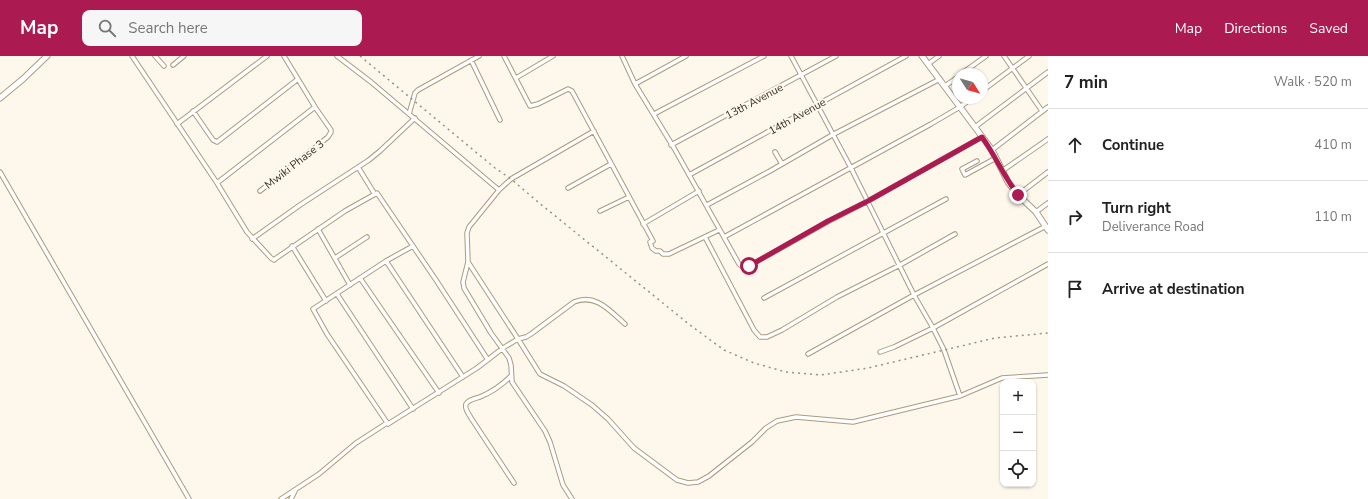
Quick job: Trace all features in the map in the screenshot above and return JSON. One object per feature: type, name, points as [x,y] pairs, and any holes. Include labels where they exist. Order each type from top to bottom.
[{"type":"street","points":[[0,98],[47,56]]},
{"type":"street","points":[[132,56],[217,183],[252,239],[272,259],[276,259],[292,246],[374,193]]},
{"type":"street","points":[[155,56],[164,66]]},
{"type":"street","points":[[173,65],[184,56]]},
{"type":"street","points":[[177,124],[267,56]]},
{"type":"street","name":"Mwiki Phase 3","points":[[260,191],[330,135],[331,130],[284,56]]},
{"type":"street","points":[[337,56],[415,118],[499,190]]},
{"type":"street","points":[[409,114],[415,93],[418,90],[478,56]]},
{"type":"street","points":[[504,56],[530,106],[538,104],[568,89],[572,91],[653,241],[650,242],[652,248],[666,254],[719,230]]},
{"type":"street","points":[[516,78],[553,56]]},
{"type":"street","points":[[622,56],[635,84],[674,148],[707,205],[719,230],[741,266],[746,267],[982,137]]},
{"type":"street","points":[[635,84],[686,56]]},
{"type":"street","points":[[654,114],[764,56]]},
{"type":"street","points":[[790,56],[834,134],[914,295],[933,328],[944,350],[960,396]]},
{"type":"street","name":"13th Avenue","points":[[671,145],[836,56]]},
{"type":"street","name":"14th Avenue","points":[[689,175],[906,56]]},
{"type":"street","points":[[808,354],[914,295],[1047,228],[1036,212],[1018,195],[1008,182],[992,150],[922,56]]},
{"type":"street","points":[[928,64],[939,56]]},
{"type":"street","points":[[969,68],[986,56]]},
{"type":"street","points":[[1004,56],[1042,112]]},
{"type":"street","points":[[988,87],[1029,56]]},
{"type":"street","points":[[471,60],[500,120]]},
{"type":"street","points":[[975,127],[1048,72]]},
{"type":"street","points":[[193,111],[213,140],[217,142],[298,79]]},
{"type":"street","points":[[707,205],[834,134],[940,79]]},
{"type":"street","points":[[945,86],[952,81]]},
{"type":"street","points":[[724,238],[964,104]]},
{"type":"street","points":[[217,183],[315,107]]},
{"type":"street","points":[[992,150],[1048,107]]},
{"type":"street","points":[[252,239],[282,216],[380,151],[415,118]]},
{"type":"street","points":[[572,499],[563,485],[550,442],[545,431],[512,382],[509,358],[491,333],[464,288],[463,282],[468,262],[467,233],[469,227],[499,190],[511,179],[594,131]]},
{"type":"street","points":[[1002,170],[1048,139]]},
{"type":"street","points":[[775,152],[782,164]]},
{"type":"street","points":[[977,161],[962,169],[965,175],[996,158]]},
{"type":"street","points":[[568,188],[611,164]]},
{"type":"street","points":[[358,167],[374,193],[378,193],[488,360]]},
{"type":"street","points":[[0,172],[189,499]]},
{"type":"street","points":[[1018,195],[1048,172]]},
{"type":"street","points":[[643,224],[699,191]]},
{"type":"street","points":[[600,211],[629,197]]},
{"type":"street","points":[[764,298],[946,198]]},
{"type":"street","points":[[1036,212],[1048,203]]},
{"type":"street","points":[[318,229],[350,284]]},
{"type":"street","points":[[705,237],[754,330],[763,338],[782,330],[837,297],[900,265],[954,234]]},
{"type":"street","points":[[335,258],[367,237]]},
{"type":"street","points":[[292,246],[326,301]]},
{"type":"street","points":[[387,423],[313,310],[350,284],[413,246]]},
{"type":"street","points":[[386,261],[463,377]]},
{"type":"street","points":[[468,262],[503,314],[512,332],[540,374],[564,386],[592,405],[608,419],[634,448],[677,480],[688,483],[698,482],[709,476],[752,442],[766,428],[777,421],[796,418],[853,422],[960,396],[1002,378],[1048,375]]},
{"type":"street","points":[[880,352],[894,347],[933,328],[1048,264]]},
{"type":"street","points":[[360,278],[438,393]]},
{"type":"street","points":[[337,294],[413,409]]},
{"type":"street","points":[[281,499],[319,474],[356,443],[463,377],[503,348],[518,339],[532,334],[574,302],[582,299],[596,301],[602,304],[625,324]]},
{"type":"street","points":[[511,376],[503,384],[470,400],[466,403],[466,409],[514,483]]},
{"type":"street","points":[[291,499],[295,490]]},
{"type":"railway","points":[[360,56],[495,168],[511,179],[690,325],[724,350],[754,363],[786,372],[821,375],[868,368],[995,338],[1048,333]]},
{"type":"route","points":[[749,266],[982,137],[992,150],[1008,182],[1018,195]]}]
